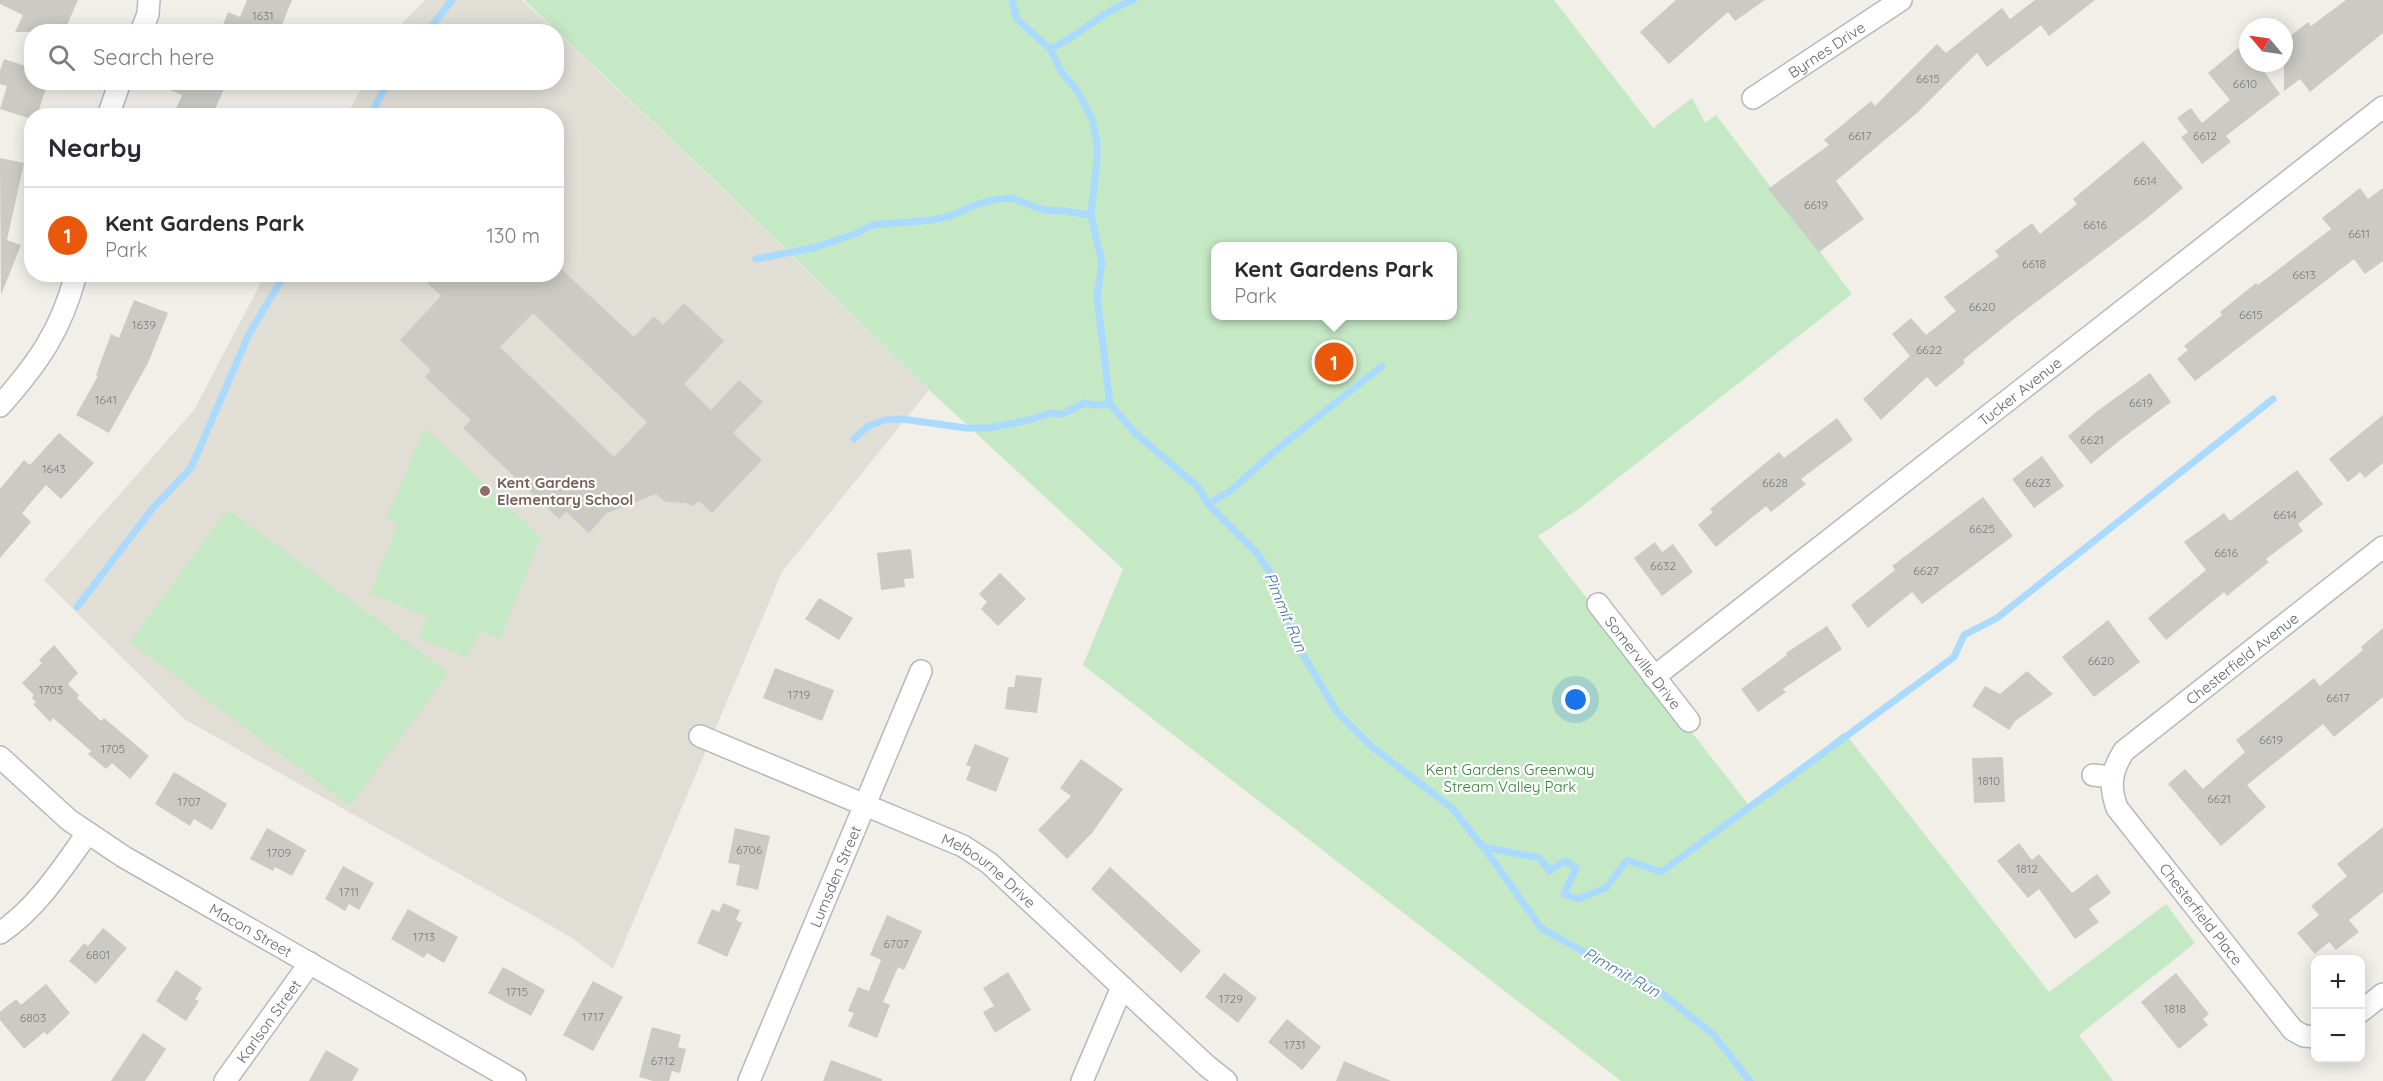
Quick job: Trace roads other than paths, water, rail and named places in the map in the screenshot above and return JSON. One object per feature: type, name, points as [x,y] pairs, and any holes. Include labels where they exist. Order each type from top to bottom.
[{"type":"street","points":[[144,24],[148,14],[149,0]]},
{"type":"street","name":"Byrnes Drive","points":[[1753,98],[1901,0]]},
{"type":"street","points":[[111,108],[117,90]]},
{"type":"street","name":"Tucker Avenue","points":[[1654,677],[2383,107]]},
{"type":"street","points":[[0,406],[34,366],[55,333],[70,298],[74,282]]},
{"type":"street","name":"Chesterfield Avenue","points":[[2102,776],[2115,764],[2124,751],[2383,548]]},
{"type":"street","name":"Somerville Drive","points":[[1598,604],[1689,721]]},
{"type":"street","name":"Lumsden Street","points":[[749,1081],[921,671]]},
{"type":"street","name":"Melbourne Drive","points":[[700,736],[963,846],[989,863],[1207,1066],[1226,1081]]},
{"type":"street","name":"Macon Street","points":[[0,757],[87,834],[515,1081]]},
{"type":"street","name":"Chesterfield Place","points":[[2102,776],[2112,793],[2117,808],[2293,1030],[2311,1043]]},
{"type":"street","points":[[0,933],[28,910],[52,883],[87,834]]},
{"type":"street","name":"Karlson Street","points":[[225,1081],[310,963]]},
{"type":"street","points":[[1082,1081],[1122,987]]},
{"type":"street","points":[[2365,1009],[2383,994]]},
{"type":"waterway","points":[[433,24],[452,0]]},
{"type":"waterway","name":"Pimmit Run","points":[[1012,0],[1017,19],[1050,49],[1061,71],[1078,92],[1092,119],[1097,141],[1097,160],[1091,215],[1102,263],[1097,297],[1110,404],[1135,433],[1198,487],[1208,504],[1257,553],[1271,574],[1296,643],[1337,712],[1371,746],[1452,808],[1490,856],[1541,928],[1618,971],[1651,985],[1713,1034],[1750,1081]]},
{"type":"waterway","points":[[1050,49],[1111,10],[1134,0]]},
{"type":"waterway","points":[[375,108],[384,90]]},
{"type":"waterway","points":[[756,259],[813,248],[855,234],[872,225],[932,220],[950,216],[993,200],[1011,198],[1044,210],[1091,215]]},
{"type":"waterway","points":[[77,607],[153,508],[191,468],[249,334],[280,282]]},
{"type":"waterway","points":[[1208,504],[1229,492],[1281,446],[1382,366]]},
{"type":"waterway","points":[[1483,847],[1540,858],[1549,871],[1565,861],[1576,868],[1564,894],[1578,899],[1606,888],[1627,860],[1661,872],[1954,657],[1964,635],[1997,618],[2273,399]]},
{"type":"waterway","points":[[854,439],[868,426],[885,420],[902,419],[966,428],[990,428],[1050,413],[1062,414],[1084,403],[1110,404]]},
{"type":"place","name":"Kent Gardens Park","points":[[1334,362]]},
{"type":"place","name":"Kent Gardens Elementary School","points":[[485,491]]},
{"type":"park label","name":"Kent Gardens Greenway Stream Valley Park","points":[[1510,778]]}]
